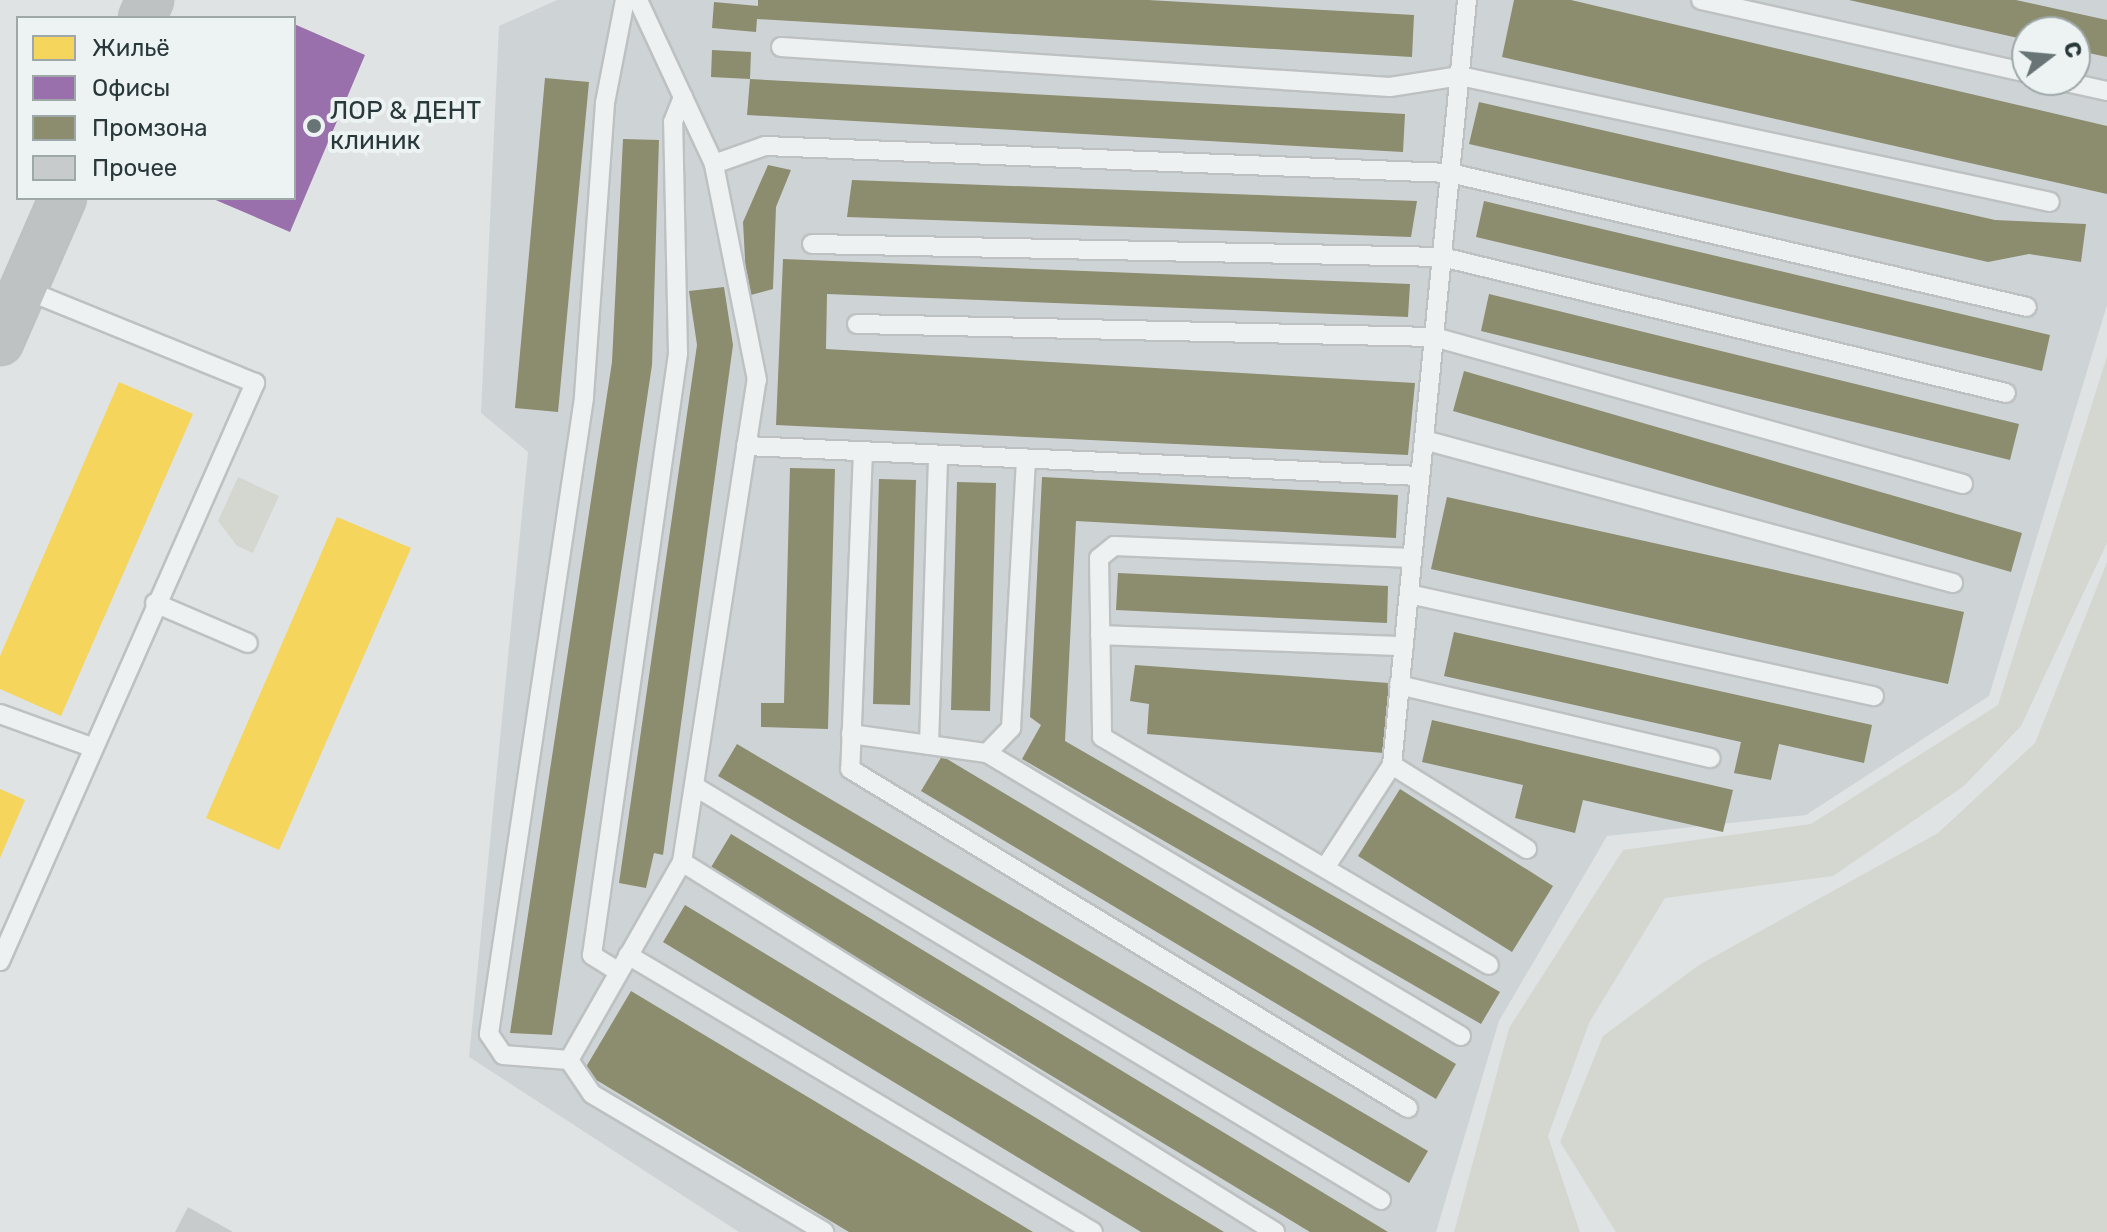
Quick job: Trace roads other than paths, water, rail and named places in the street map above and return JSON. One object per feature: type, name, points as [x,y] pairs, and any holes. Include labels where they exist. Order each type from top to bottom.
[{"type":"main road","points":[[0,342],[62,200]]},
{"type":"lane","points":[[569,1060],[503,1055],[489,1034],[584,398],[605,103],[625,0]]},
{"type":"lane","points":[[569,1060],[682,862],[757,380],[714,164],[638,0]]},
{"type":"lane","points":[[1325,868],[1392,765],[1467,0]]},
{"type":"lane","points":[[1701,0],[2011,69]]},
{"type":"lane","points":[[781,47],[1390,87],[1460,76],[2050,202]]},
{"type":"lane","points":[[683,97],[673,122],[678,354],[592,955],[624,964],[1093,1232]]},
{"type":"lane","points":[[714,164],[765,146],[1450,173],[2027,307]]},
{"type":"lane","points":[[812,244],[1442,257],[2006,393]]},
{"type":"lane","points":[[0,961],[91,747],[255,383],[23,289]]},
{"type":"lane","points":[[857,324],[1434,337],[1963,484]]},
{"type":"lane","points":[[1424,440],[1953,583]]},
{"type":"lane","points":[[746,446],[1420,476]]},
{"type":"lane","points":[[863,451],[850,769],[1408,1108]]},
{"type":"lane","points":[[929,745],[938,455]]},
{"type":"lane","points":[[987,753],[1011,728],[1026,458]]},
{"type":"lane","points":[[1412,558],[1114,546],[1099,558],[1102,737],[1489,965]]},
{"type":"lane","points":[[1409,594],[1874,696]]},
{"type":"lane","points":[[155,603],[248,643]]},
{"type":"lane","points":[[1100,635],[1404,646]]},
{"type":"lane","points":[[1399,685],[1711,758]]},
{"type":"lane","points":[[0,714],[91,747]]},
{"type":"lane","points":[[851,734],[987,753],[1461,1036]]},
{"type":"lane","points":[[1392,765],[1527,849]]},
{"type":"lane","points":[[694,786],[1381,1200]]},
{"type":"lane","points":[[682,862],[1275,1232]]},
{"type":"lane","points":[[569,1060],[592,1094],[824,1232]]},
{"type":"place","name":"ЛОР & ДЕНТ клиник","points":[[314,126]]}]
